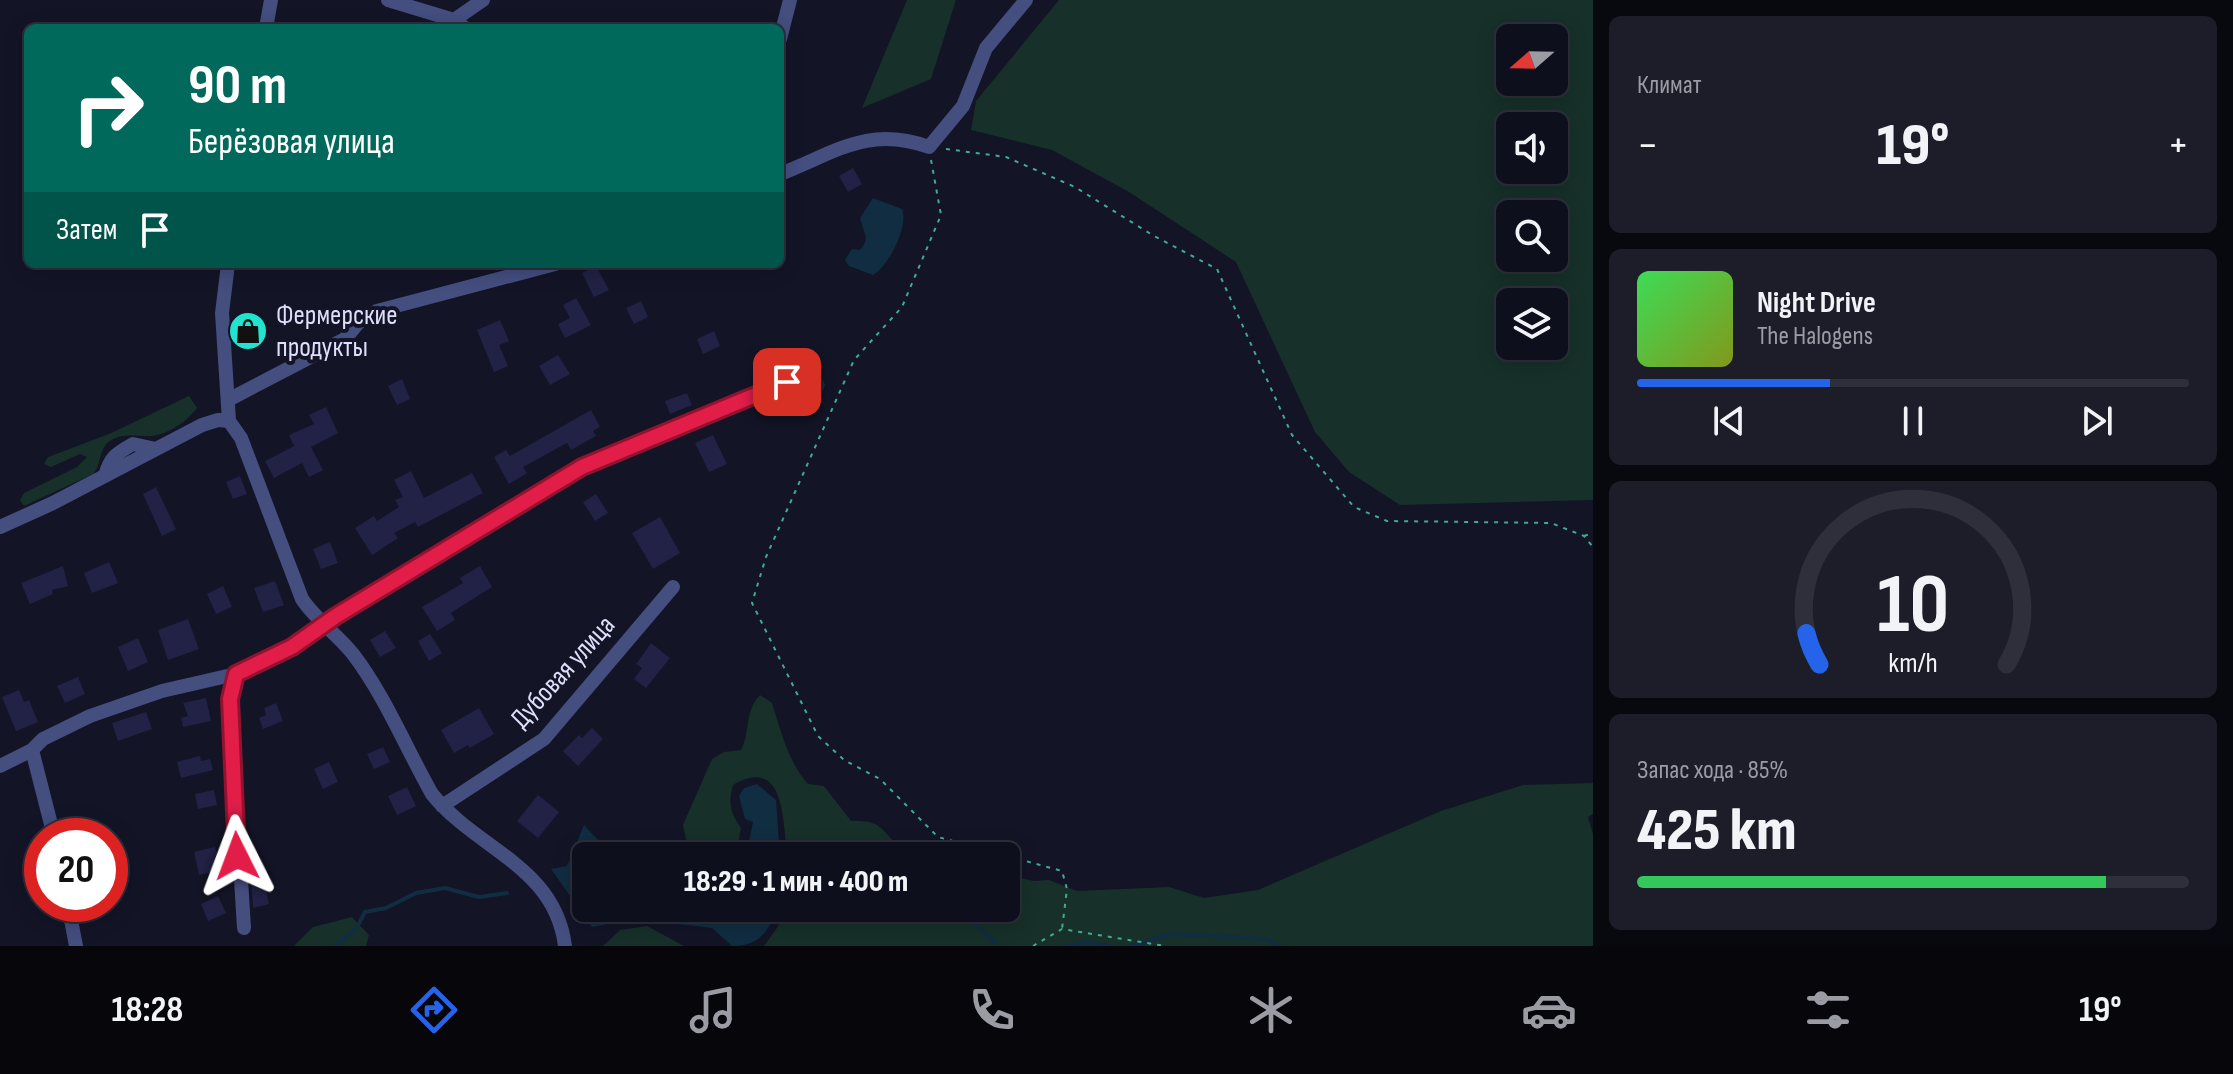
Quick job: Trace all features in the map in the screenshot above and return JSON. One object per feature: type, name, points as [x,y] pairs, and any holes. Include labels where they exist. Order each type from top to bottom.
[{"type":"street","points":[[267,24],[271,0]]},
{"type":"street","points":[[388,0],[454,24]]},
{"type":"street","points":[[458,24],[483,0]]},
{"type":"street","points":[[784,24],[790,0]]},
{"type":"street","points":[[784,172],[840,147],[873,138],[906,139],[929,147],[963,106],[986,48],[1026,0]]},
{"type":"street","points":[[228,268],[222,313],[230,399],[229,421],[241,438],[302,599],[362,667],[432,794],[465,828],[526,870],[535,881],[557,913],[565,946]]},
{"type":"street","points":[[230,399],[345,339],[358,323],[377,311],[540,268]]},
{"type":"street","points":[[0,766],[32,750],[43,739],[90,716],[162,691],[236,674],[292,647],[323,624],[582,467],[787,382]]},
{"type":"street","points":[[0,527],[202,425],[218,420],[229,421]]},
{"type":"street","name":"Дубовая улица","points":[[442,806],[544,739],[673,587]]},
{"type":"street","points":[[236,674],[230,699],[244,928]]},
{"type":"street","points":[[32,750],[49,818]]},
{"type":"street","points":[[71,922],[76,946]]},
{"type":"path","points":[[1062,929],[1067,889],[1062,871],[1054,866],[938,837],[880,779],[844,760],[818,736],[752,603],[766,557],[854,360],[902,307],[941,215],[929,147],[1006,157],[1075,187],[1154,236],[1217,269],[1292,435],[1354,507],[1387,521],[1551,523],[1584,536],[1593,547]]},
{"type":"path","points":[[1584,536],[1593,533]]},
{"type":"path","points":[[1033,946],[1062,929],[1165,946]]},
{"type":"green space","points":[[907,0],[956,0],[931,79],[862,108]]},
{"type":"green space","points":[[1059,0],[1593,0],[1593,500],[1400,505],[1349,472],[1315,432],[1236,262],[1129,192],[1052,150],[971,130],[976,101]]},
{"type":"green space","points":[[189,396],[197,408],[175,428],[154,436],[114,438],[106,444],[93,474],[24,506],[20,500],[24,493],[77,467],[87,457],[80,454],[51,467],[44,464],[48,457],[109,434]]},
{"type":"green space","points":[[760,695],[772,703],[790,756],[808,784],[824,786],[851,821],[875,824],[895,842],[785,842],[782,811],[772,785],[763,779],[750,778],[733,785],[731,791],[731,808],[741,828],[738,842],[688,842],[683,825],[712,759],[724,752],[741,750],[755,701]]},
{"type":"green space","points":[[1593,783],[1593,814],[1588,817],[1593,834],[1593,946],[764,946],[780,922],[1020,922],[1020,878],[1049,880],[1077,891],[1169,887],[1204,898],[1258,890],[1441,811],[1523,785]]},
{"type":"green space","points":[[352,917],[369,935],[366,946],[294,946],[313,927]]},
{"type":"green space","points":[[647,926],[684,946],[603,946],[620,930]]},
{"type":"water","points":[[873,198],[902,209],[903,225],[885,264],[873,275],[849,266],[845,260],[852,249],[860,250],[865,242],[860,218]]},
{"type":"water","points":[[821,375],[825,385],[818,404],[809,409],[800,404],[802,379]]},
{"type":"water","points":[[757,784],[776,800],[779,842],[749,842],[753,822],[745,819],[739,796],[744,788]]},
{"type":"water","points":[[584,825],[600,842],[577,842]]},
{"type":"water","points":[[572,854],[572,899],[551,869],[567,866]]},
{"type":"water","points":[[588,922],[619,922],[592,927]]},
{"type":"water","points":[[661,922],[771,922],[756,940],[732,946],[712,928]]},
{"type":"building","points":[[853,168],[862,184],[848,192],[839,176]]},
{"type":"building","points":[[597,268],[609,290],[594,297],[582,273]]},
{"type":"building","points":[[576,298],[591,325],[565,338],[558,324],[570,318],[563,305]]},
{"type":"building","points":[[641,301],[648,317],[634,324],[626,308]]},
{"type":"building","points":[[246,316],[266,321],[263,335],[243,330]]},
{"type":"building","points":[[500,320],[509,341],[499,345],[508,366],[494,372],[477,330]]},
{"type":"building","points":[[714,331],[720,346],[703,354],[697,339]]},
{"type":"building","points":[[558,355],[570,374],[550,385],[539,366]]},
{"type":"building","points":[[402,379],[410,399],[397,405],[388,386]]},
{"type":"building","points":[[687,393],[692,405],[670,414],[665,401]]},
{"type":"building","points":[[326,407],[338,433],[311,447],[323,470],[309,477],[302,463],[274,478],[265,461],[294,446],[289,435],[314,424],[309,415]]},
{"type":"building","points":[[591,410],[600,427],[593,431],[596,436],[571,450],[567,443],[523,467],[527,473],[509,484],[494,457],[506,450],[510,456]]},
{"type":"building","points":[[713,435],[727,464],[709,472],[695,443]]},
{"type":"building","points":[[411,471],[424,498],[472,473],[483,493],[418,527],[415,522],[394,533],[398,538],[372,555],[355,528],[374,516],[377,521],[399,507],[395,500],[403,497],[394,480]]},
{"type":"building","points":[[240,476],[247,494],[233,499],[226,482]]},
{"type":"building","points":[[156,487],[176,529],[162,536],[143,494]]},
{"type":"building","points":[[596,494],[608,513],[595,521],[583,502]]},
{"type":"building","points":[[660,517],[680,553],[653,569],[632,533]]},
{"type":"building","points":[[330,542],[338,563],[321,569],[313,549]]},
{"type":"building","points":[[109,562],[118,583],[92,593],[84,573]]},
{"type":"building","points":[[63,566],[68,586],[52,590],[53,594],[30,604],[21,583]]},
{"type":"building","points":[[480,566],[492,587],[451,613],[455,620],[437,631],[422,607],[463,583],[460,578]]},
{"type":"building","points":[[275,581],[284,605],[263,612],[254,588]]},
{"type":"building","points":[[223,586],[232,607],[216,614],[207,594]]},
{"type":"building","points":[[188,619],[199,649],[168,660],[158,630]]},
{"type":"building","points":[[385,631],[396,648],[380,657],[370,640]]},
{"type":"building","points":[[430,634],[442,653],[429,661],[418,641]]},
{"type":"building","points":[[138,638],[148,662],[128,671],[118,647]]},
{"type":"building","points":[[651,643],[670,658],[646,688],[634,679],[642,668],[636,664]]},
{"type":"building","points":[[78,677],[85,694],[65,703],[57,686]]},
{"type":"building","points":[[19,690],[24,702],[29,700],[38,722],[16,731],[2,697]]},
{"type":"building","points":[[206,698],[211,721],[183,727],[181,718],[188,716],[183,703]]},
{"type":"building","points":[[276,703],[283,721],[263,729],[259,718],[266,715],[264,708]]},
{"type":"building","points":[[479,708],[494,734],[454,753],[441,730]]},
{"type":"building","points":[[146,712],[152,729],[118,741],[112,723]]},
{"type":"building","points":[[592,728],[603,739],[578,766],[563,751],[579,735],[582,738]]},
{"type":"building","points":[[383,747],[390,762],[374,769],[367,754]]},
{"type":"building","points":[[200,756],[201,761],[210,759],[213,770],[181,778],[177,762]]},
{"type":"building","points":[[329,762],[338,782],[323,789],[314,769]]},
{"type":"building","points":[[407,787],[416,806],[397,815],[388,796]]},
{"type":"building","points":[[214,790],[217,805],[198,809],[195,794]]},
{"type":"building","points":[[538,795],[559,812],[538,838],[517,821]]},
{"type":"building","points":[[215,847],[221,870],[199,875],[194,852]]},
{"type":"building","points":[[263,877],[269,904],[253,908],[251,879]]},
{"type":"building","points":[[218,896],[226,913],[208,921],[201,904]]},
{"type":"waterway","points":[[335,946],[356,929],[365,912],[386,908],[416,893],[445,888],[479,897],[507,893]]},
{"type":"waterway","points":[[972,922],[996,943]]},
{"type":"waterway","points":[[1132,946],[1171,934],[1267,939],[1281,946]]},
{"type":"waterway","points":[[1068,946],[1087,942],[1111,946]]},
{"type":"place","name":"Фермерские продукты","points":[[248,331]]},
{"type":"route","points":[[237,856],[230,699],[236,674],[292,647],[323,624],[582,467],[787,382]]}]
